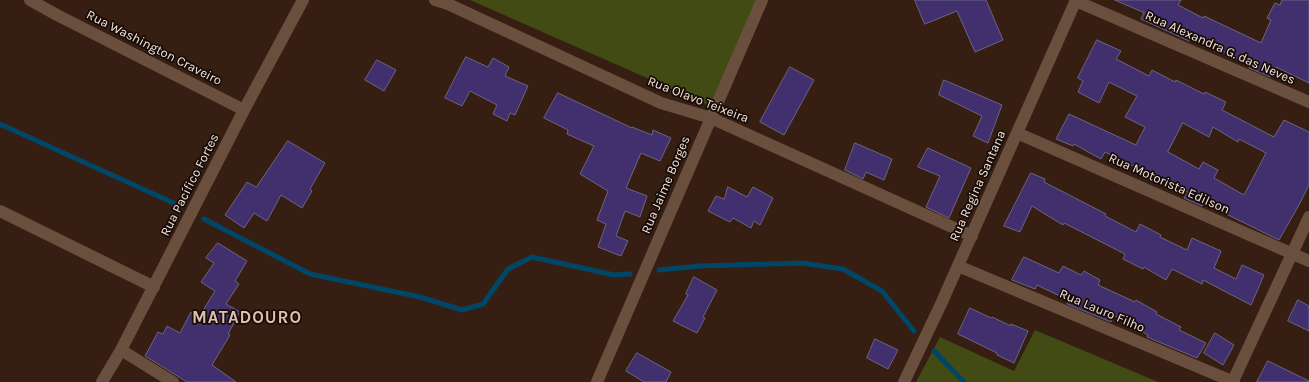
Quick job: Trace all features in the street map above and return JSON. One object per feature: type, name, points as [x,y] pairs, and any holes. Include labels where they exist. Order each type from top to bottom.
[{"type":"street","name":"Rua Washington Craveiro","points":[[30,0],[244,110]]},
{"type":"street","name":"Rua Pacífico Fortes","points":[[102,382],[121,350],[244,110],[303,0]]},
{"type":"street","name":"Rua Olavo Teixeira","points":[[435,0],[661,103],[711,118],[972,236]]},
{"type":"street","name":"Rua Jaime Borges","points":[[597,382],[762,0]]},
{"type":"street","name":"Rua Alexandra G. das Neves","points":[[1076,0],[1309,102]]},
{"type":"street","name":"Rua Regina Santana","points":[[904,382],[972,236],[1076,0]]},
{"type":"street","name":"Rua Motorista Edilson","points":[[1017,133],[1309,261]]},
{"type":"street","points":[[0,211],[154,287]]},
{"type":"street","points":[[1233,382],[1309,217]]},
{"type":"street","name":"Rua Lauro Filho","points":[[958,266],[1233,382]]},
{"type":"street","points":[[121,350],[173,382]]},
{"type":"green space","points":[[470,0],[756,0],[715,108]]},
{"type":"green space","points":[[1035,330],[1158,382],[916,382],[940,337],[1014,371]]},
{"type":"building","points":[[915,0],[986,0],[1003,40],[975,52],[957,11],[925,24]]},
{"type":"building","points":[[1115,0],[1181,0],[1178,5],[1203,18],[1204,16],[1261,43],[1271,20],[1267,18],[1275,3],[1280,5],[1282,0],[1309,0],[1309,83],[1276,67],[1271,77],[1249,68],[1250,65],[1222,51],[1191,38],[1189,41],[1141,19],[1144,13]]},
{"type":"building","points":[[1097,40],[1121,51],[1116,59],[1149,76],[1152,70],[1175,82],[1176,80],[1204,94],[1205,92],[1226,102],[1222,110],[1274,137],[1284,120],[1309,132],[1309,185],[1279,240],[1204,203],[1202,206],[1184,198],[1188,192],[1150,173],[1148,178],[1133,171],[1135,167],[1105,152],[1101,159],[1074,144],[1073,146],[1056,139],[1069,114],[1136,145],[1145,127],[1125,117],[1137,96],[1109,82],[1099,103],[1078,92],[1083,81],[1078,78]],"holes":[[[1183,123],[1209,137],[1213,127],[1238,142],[1239,139],[1266,153],[1244,195],[1214,178],[1218,170],[1203,162],[1199,169],[1168,152]]]},
{"type":"building","points":[[466,57],[488,67],[493,58],[509,67],[505,76],[528,86],[515,115],[510,113],[507,121],[493,114],[497,105],[470,91],[462,106],[445,98]]},
{"type":"building","points":[[377,60],[396,70],[384,91],[365,80]]},
{"type":"building","points":[[790,67],[814,80],[784,135],[760,122]]},
{"type":"building","points":[[944,80],[1002,105],[988,143],[973,136],[982,116],[939,95]]},
{"type":"building","points":[[558,93],[632,128],[652,135],[653,130],[671,138],[660,161],[641,153],[626,188],[647,196],[640,217],[625,211],[616,236],[628,241],[621,256],[598,247],[606,224],[597,220],[608,191],[580,174],[594,146],[567,134],[568,130],[544,118]]},
{"type":"building","points":[[288,141],[325,163],[310,189],[312,191],[302,208],[281,195],[267,221],[254,213],[244,228],[225,215],[247,182],[256,187]]},
{"type":"building","points":[[855,143],[892,159],[884,180],[866,172],[863,179],[845,170]]},
{"type":"building","points":[[928,148],[971,168],[949,218],[926,207],[940,176],[918,167]]},
{"type":"building","points":[[1031,173],[1045,179],[1044,182],[1106,214],[1105,216],[1136,232],[1140,224],[1161,235],[1160,237],[1187,250],[1192,238],[1221,251],[1214,268],[1236,279],[1242,265],[1264,275],[1251,305],[1203,280],[1202,284],[1172,269],[1166,280],[1144,267],[1143,269],[1123,259],[1125,254],[1064,223],[1063,225],[1032,206],[1020,232],[1004,226]]},
{"type":"building","points":[[728,187],[747,197],[753,187],[773,198],[760,225],[754,221],[751,228],[733,218],[730,222],[708,211],[716,196],[724,199]]},
{"type":"building","points":[[218,243],[247,261],[235,281],[239,284],[226,304],[240,312],[228,334],[230,335],[212,365],[236,382],[187,382],[145,356],[158,332],[163,334],[167,326],[180,333],[191,312],[199,317],[215,291],[201,282],[214,263],[206,258]]},
{"type":"building","points":[[1024,257],[1059,273],[1063,266],[1081,275],[1084,271],[1100,280],[1098,285],[1135,302],[1136,300],[1157,312],[1156,314],[1181,327],[1179,330],[1206,343],[1197,358],[1147,337],[1148,335],[1114,315],[1111,322],[1067,304],[1068,300],[1037,285],[1035,289],[1012,280]]},
{"type":"building","points":[[694,277],[717,290],[703,317],[705,318],[697,333],[673,321],[688,295],[686,294]]},
{"type":"building","points":[[1298,300],[1309,306],[1309,331],[1288,321]]},
{"type":"building","points":[[970,308],[1011,326],[1011,324],[1028,331],[1014,363],[958,334]]},
{"type":"building","points":[[1215,333],[1234,345],[1223,365],[1204,353]]},
{"type":"building","points":[[875,339],[898,350],[888,369],[867,358]]},
{"type":"building","points":[[637,353],[671,372],[666,382],[644,382],[626,371]]},
{"type":"building","points":[[1268,361],[1309,381],[1309,382],[1257,382]]},
{"type":"waterway","points":[[0,124],[180,206]]},
{"type":"waterway","points":[[204,219],[310,274],[420,297],[462,310],[483,304],[508,269],[532,257],[614,275],[630,274]]},
{"type":"waterway","points":[[659,270],[700,266],[802,263],[843,269],[882,291],[914,331]]},
{"type":"waterway","points":[[934,351],[964,382]]},
{"type":"district","name":"MATADOURO","points":[[247,318]]}]
